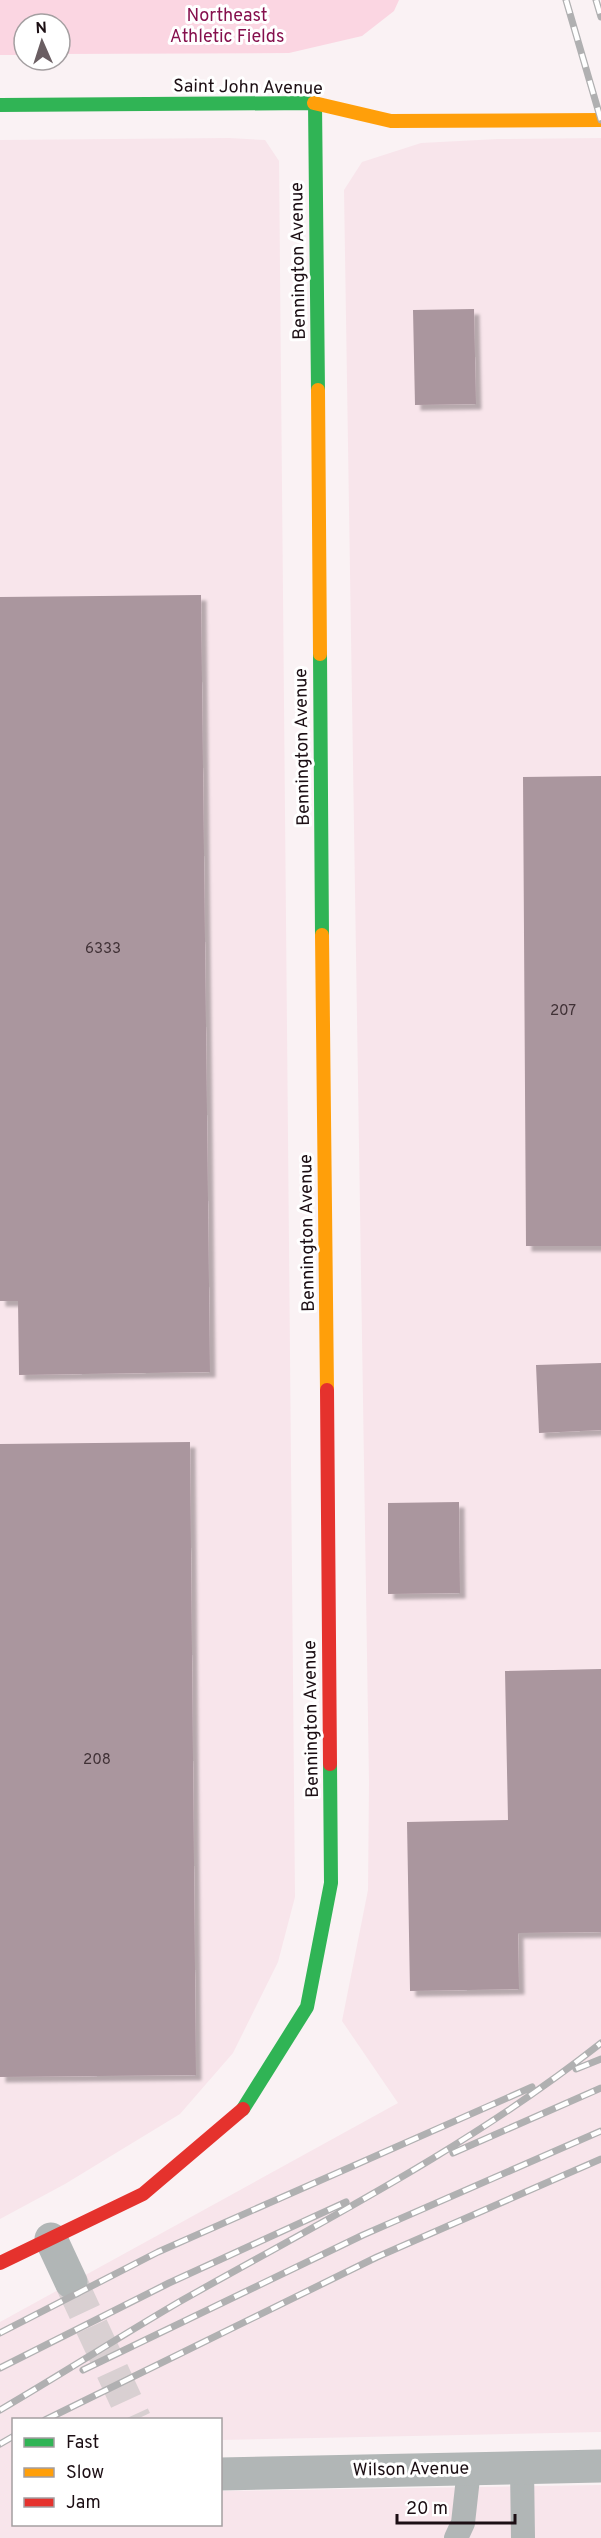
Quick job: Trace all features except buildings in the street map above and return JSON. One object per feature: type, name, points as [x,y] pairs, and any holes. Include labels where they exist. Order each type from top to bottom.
[{"type":"street","name":"Saint John Avenue","points":[[0,105],[315,104],[391,121],[601,120]]},
{"type":"street","name":"Bennington Avenue","points":[[51,2239],[143,2194],[240,2113],[307,2007],[332,1883],[315,104]]},
{"type":"street","points":[[0,2264],[51,2239],[71,2282]]},
{"type":"street","name":"Wilson Avenue","points":[[222,2474],[601,2466]]},
{"type":"lane","points":[[522,2468],[523,2538]]},
{"type":"lane","points":[[456,2538],[463,2523],[469,2469]]},
{"type":"shaded area","points":[[229,138],[265,140],[279,161],[295,1897],[278,1962],[233,2053],[180,2114],[65,2184],[0,2219],[0,140]]},
{"type":"shaded area","points":[[601,138],[601,2432],[222,2440],[222,2418],[12,2418],[12,2526],[222,2526],[222,2491],[601,2485],[601,2538],[0,2538],[0,2322],[398,2103],[342,2021],[368,1890],[369,1782],[344,190],[362,162],[421,143],[498,139]]},
{"type":"green space","name":"Northeast Athletic Fields","points":[[0,0],[399,0],[394,11],[362,36],[289,53],[72,54],[72,12],[12,12],[12,55],[0,55]]},
{"type":"tunnel","points":[[71,2282],[134,2418]]},
{"type":"railway","points":[[566,0],[601,120]]},
{"type":"railway","points":[[596,0],[601,17]]},
{"type":"railway","points":[[0,2410],[179,2302],[342,2212],[448,2149],[500,2116],[601,2043]]},
{"type":"railway","points":[[576,2069],[601,2059]]},
{"type":"railway","points":[[0,2333],[158,2252],[532,2087]]},
{"type":"railway","points":[[453,2153],[601,2088]]},
{"type":"railway","points":[[83,2370],[363,2235],[601,2131]]},
{"type":"railway","points":[[49,2418],[377,2257],[601,2159]]},
{"type":"railway","points":[[0,2368],[169,2283],[346,2202]]},
{"type":"railway","points":[[0,2444],[12,2437]]},
{"type":"traffic: fast","points":[[0,105],[314,103]]},
{"type":"traffic: fast","points":[[315,103],[318,390]]},
{"type":"traffic: fast","points":[[320,654],[322,935]]},
{"type":"traffic: fast","points":[[243,2109],[307,2007],[331,1883],[330,1764]]},
{"type":"traffic: slow","points":[[314,103],[391,121],[601,120]]},
{"type":"traffic: slow","points":[[318,390],[320,654]]},
{"type":"traffic: slow","points":[[322,935],[327,1390]]},
{"type":"traffic: jam","points":[[327,1390],[330,1764]]},
{"type":"traffic: jam","points":[[0,2263],[143,2194],[243,2109]]}]
